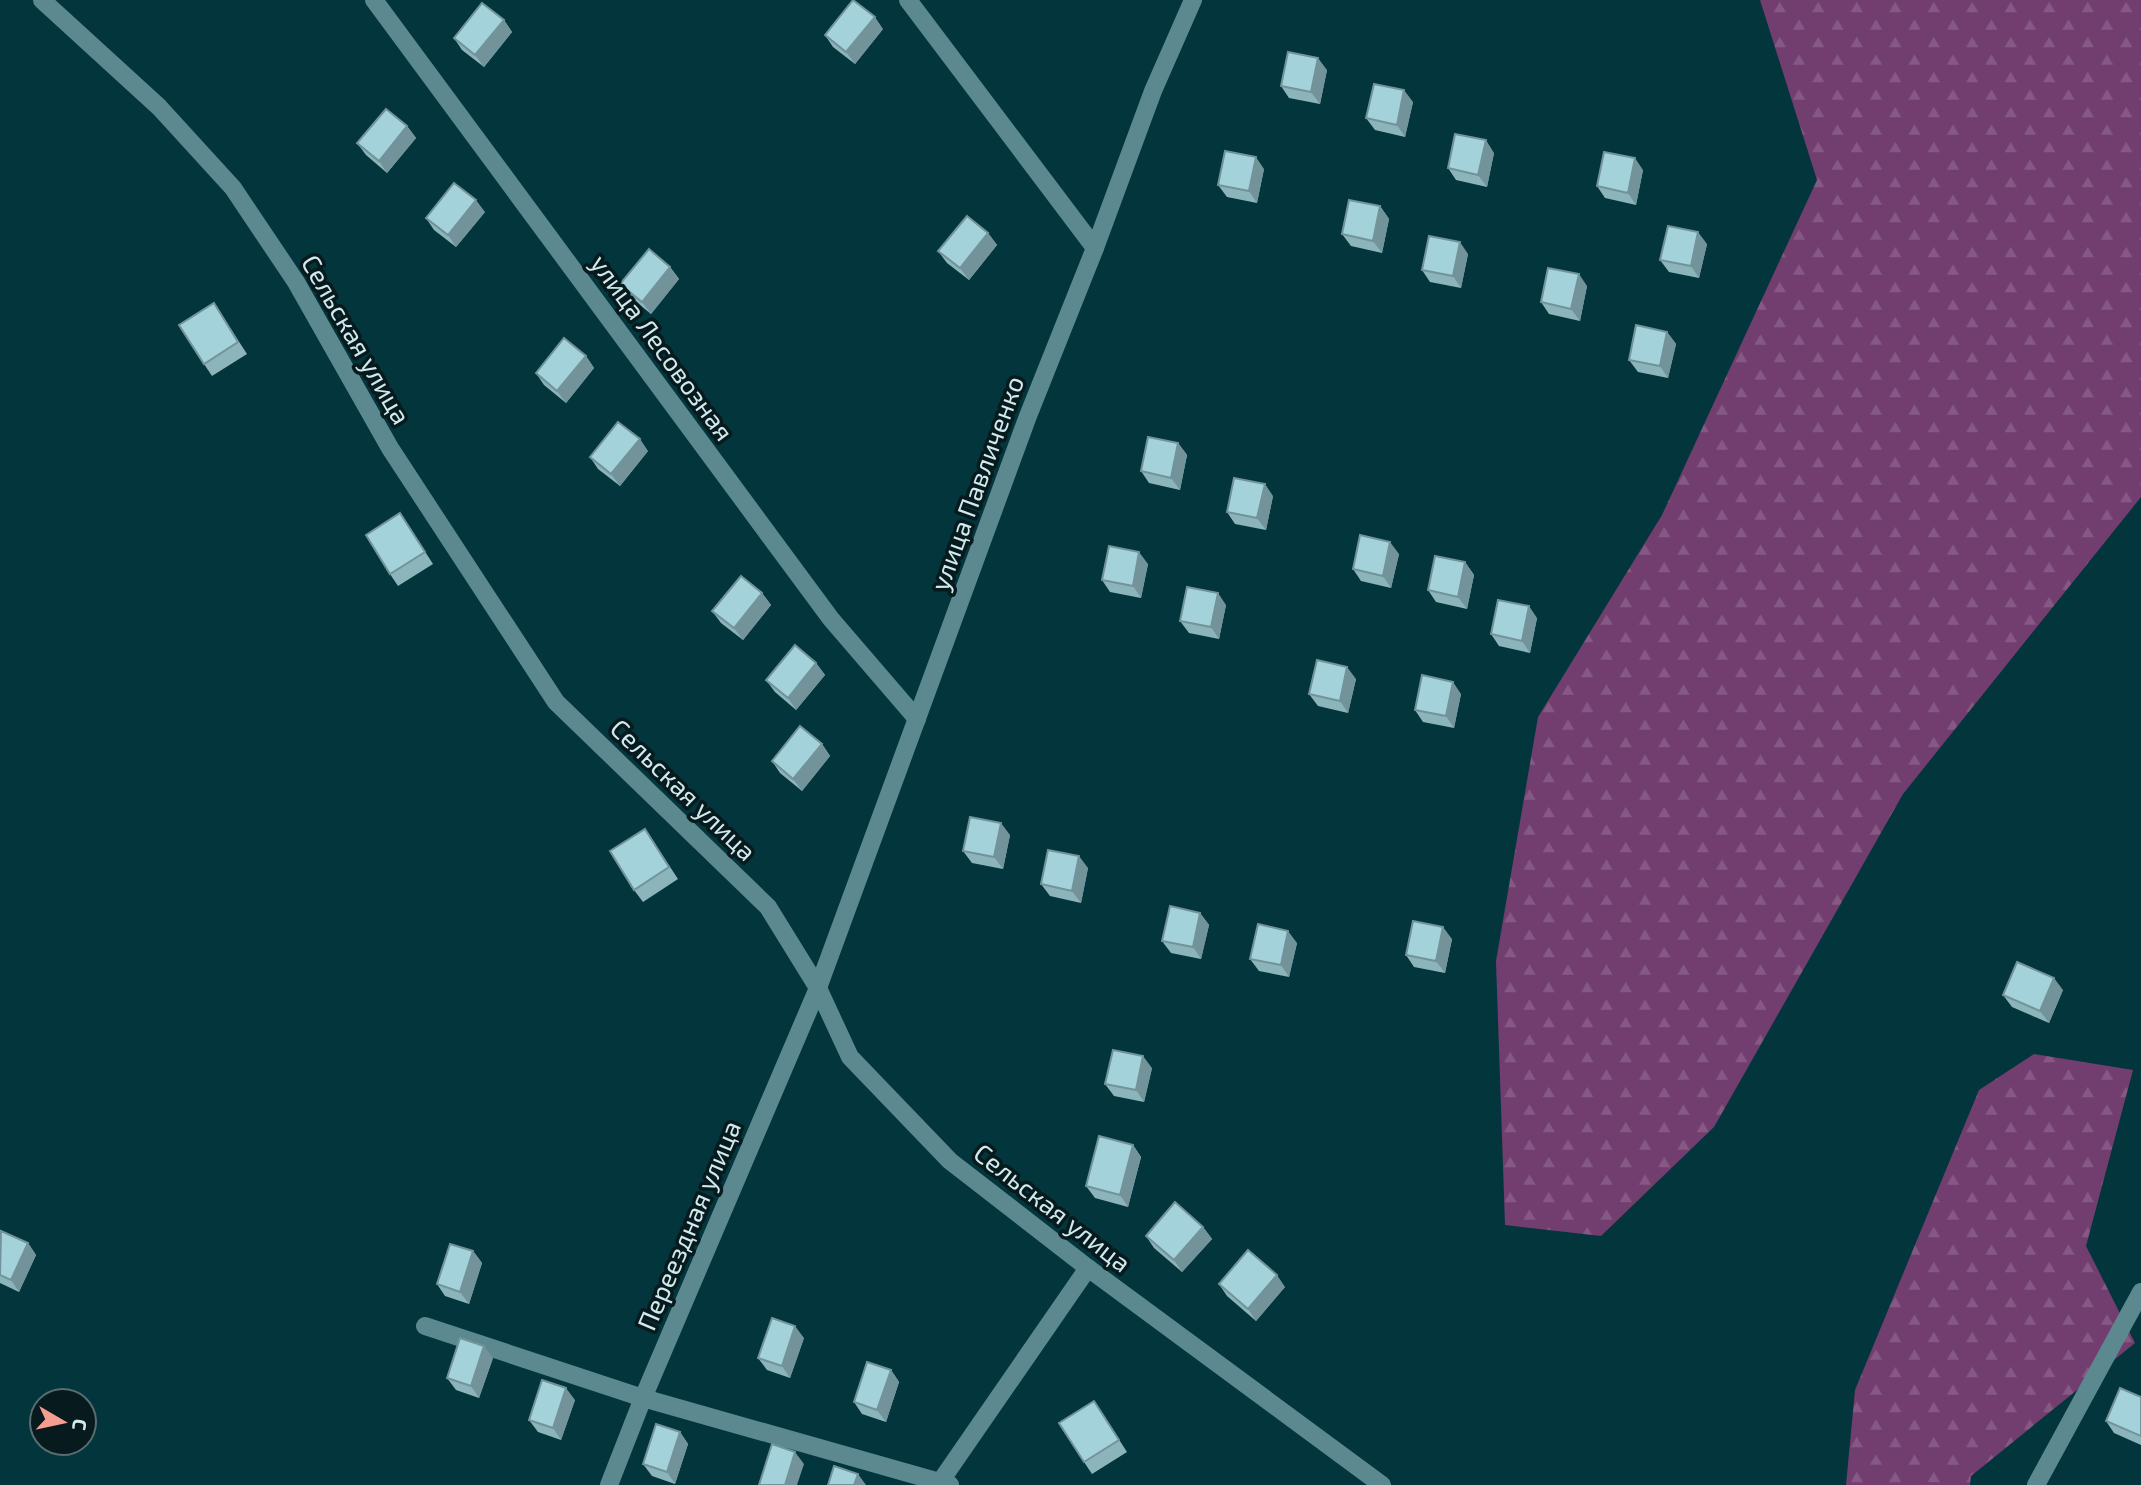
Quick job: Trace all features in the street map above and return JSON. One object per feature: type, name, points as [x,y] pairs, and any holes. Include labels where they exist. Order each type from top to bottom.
[{"type":"street","name":"Сельская улица","points":[[41,0],[159,107],[233,188],[296,282],[390,448],[556,702],[768,907],[818,988],[850,1057],[950,1161],[1374,1483]]},
{"type":"street","name":"улица Лесовозная","points":[[374,0],[831,619],[917,719]]},
{"type":"street","points":[[908,0],[1095,248]]},
{"type":"street","name":"улица Павличенко","points":[[818,988],[1028,416],[1153,92],[1193,0]]},
{"type":"street","name":"Переездная улица","points":[[609,1485],[643,1398],[818,988]]},
{"type":"street","points":[[425,1326],[643,1398],[943,1484],[1088,1268]]},
{"type":"street","points":[[2036,1485],[2141,1292]]},
{"type":"green space","points":[[1760,0],[2141,0],[2141,497],[1903,794],[1714,1127],[1601,1236],[1505,1225],[1496,961],[1538,717],[1662,515],[1817,180]]},
{"type":"green space","points":[[2034,1054],[2133,1070],[2086,1246],[2135,1343],[1971,1476],[1970,1485],[1846,1485],[1855,1390],[1979,1090]]},
{"type":"building","points":[[853,0],[875,17],[846,52],[825,35]]},
{"type":"building","points":[[482,3],[504,20],[475,55],[454,38]]},
{"type":"building","points":[[1288,52],[1318,58],[1311,92],[1281,86]]},
{"type":"building","points":[[1374,84],[1404,90],[1397,125],[1366,118]]},
{"type":"building","points":[[386,109],[407,126],[379,161],[357,143]]},
{"type":"building","points":[[1455,134],[1486,140],[1478,175],[1448,168]]},
{"type":"building","points":[[1225,151],[1256,157],[1249,191],[1218,185]]},
{"type":"building","points":[[1604,152],[1635,158],[1628,193],[1597,186]]},
{"type":"building","points":[[454,183],[476,200],[448,235],[426,218]]},
{"type":"building","points":[[1349,200],[1380,206],[1373,241],[1342,234]]},
{"type":"building","points":[[967,216],[988,233],[960,268],[938,251]]},
{"type":"building","points":[[1668,226],[1698,232],[1691,266],[1660,260]]},
{"type":"building","points":[[1429,236],[1460,242],[1453,276],[1422,270]]},
{"type":"building","points":[[649,249],[670,267],[642,302],[620,284]]},
{"type":"building","points":[[1548,268],[1579,274],[1571,309],[1541,302]]},
{"type":"building","points":[[214,303],[238,342],[204,364],[179,325]]},
{"type":"building","points":[[1636,325],[1667,332],[1660,366],[1629,360]]},
{"type":"building","points":[[564,338],[586,356],[557,391],[536,373]]},
{"type":"building","points":[[618,422],[640,439],[611,474],[590,457]]},
{"type":"building","points":[[1148,437],[1178,443],[1171,478],[1141,471]]},
{"type":"building","points":[[1234,478],[1265,484],[1257,518],[1227,512]]},
{"type":"building","points":[[400,513],[425,552],[390,574],[366,535]]},
{"type":"building","points":[[1360,535],[1390,542],[1383,576],[1353,569]]},
{"type":"building","points":[[1109,546],[1139,552],[1133,586],[1102,580]]},
{"type":"building","points":[[1435,556],[1465,562],[1458,597],[1428,590]]},
{"type":"building","points":[[741,576],[762,593],[734,628],[712,611]]},
{"type":"building","points":[[1187,587],[1218,593],[1211,627],[1180,621]]},
{"type":"building","points":[[1498,600],[1529,606],[1522,641],[1491,634]]},
{"type":"building","points":[[795,645],[816,663],[788,698],[766,680]]},
{"type":"building","points":[[1317,660],[1347,667],[1340,701],[1309,694]]},
{"type":"building","points":[[1422,675],[1453,682],[1446,716],[1415,710]]},
{"type":"building","points":[[800,726],[822,744],[793,779],[772,761]]},
{"type":"building","points":[[970,817],[1001,823],[994,857],[963,851]]},
{"type":"building","points":[[645,829],[669,867],[634,890],[610,851]]},
{"type":"building","points":[[1048,850],[1079,856],[1072,891],[1041,884]]},
{"type":"building","points":[[1170,906],[1200,913],[1193,947],[1162,941]]},
{"type":"building","points":[[1413,921],[1443,927],[1436,961],[1406,955]]},
{"type":"building","points":[[1258,924],[1288,931],[1281,965],[1250,959]]},
{"type":"building","points":[[2017,962],[2054,978],[2040,1011],[2003,995]]},
{"type":"building","points":[[1113,1050],[1143,1056],[1136,1090],[1105,1084]]},
{"type":"building","points":[[1099,1136],[1133,1145],[1120,1195],[1086,1186]]},
{"type":"building","points":[[1175,1202],[1203,1227],[1174,1260],[1146,1236]]},
{"type":"building","points":[[1,1231],[28,1243],[11,1280],[0,1275]]},
{"type":"building","points":[[450,1244],[473,1251],[460,1292],[437,1284]]},
{"type":"building","points":[[1248,1250],[1277,1275],[1248,1309],[1219,1284]]},
{"type":"building","points":[[772,1318],[795,1326],[782,1366],[758,1358]]},
{"type":"building","points":[[460,1338],[484,1346],[471,1386],[447,1378]]},
{"type":"building","points":[[867,1362],[891,1370],[877,1410],[854,1402]]},
{"type":"building","points":[[542,1380],[566,1388],[553,1428],[529,1420]]},
{"type":"building","points":[[2120,1388],[2141,1397],[2141,1436],[2106,1421]]},
{"type":"building","points":[[1094,1401],[1119,1440],[1084,1462],[1059,1423]]},
{"type":"building","points":[[656,1424],[680,1432],[667,1472],[643,1464]]},
{"type":"building","points":[[772,1444],[795,1452],[785,1485],[759,1485]]},
{"type":"building","points":[[834,1466],[858,1474],[854,1485],[828,1485]]}]
